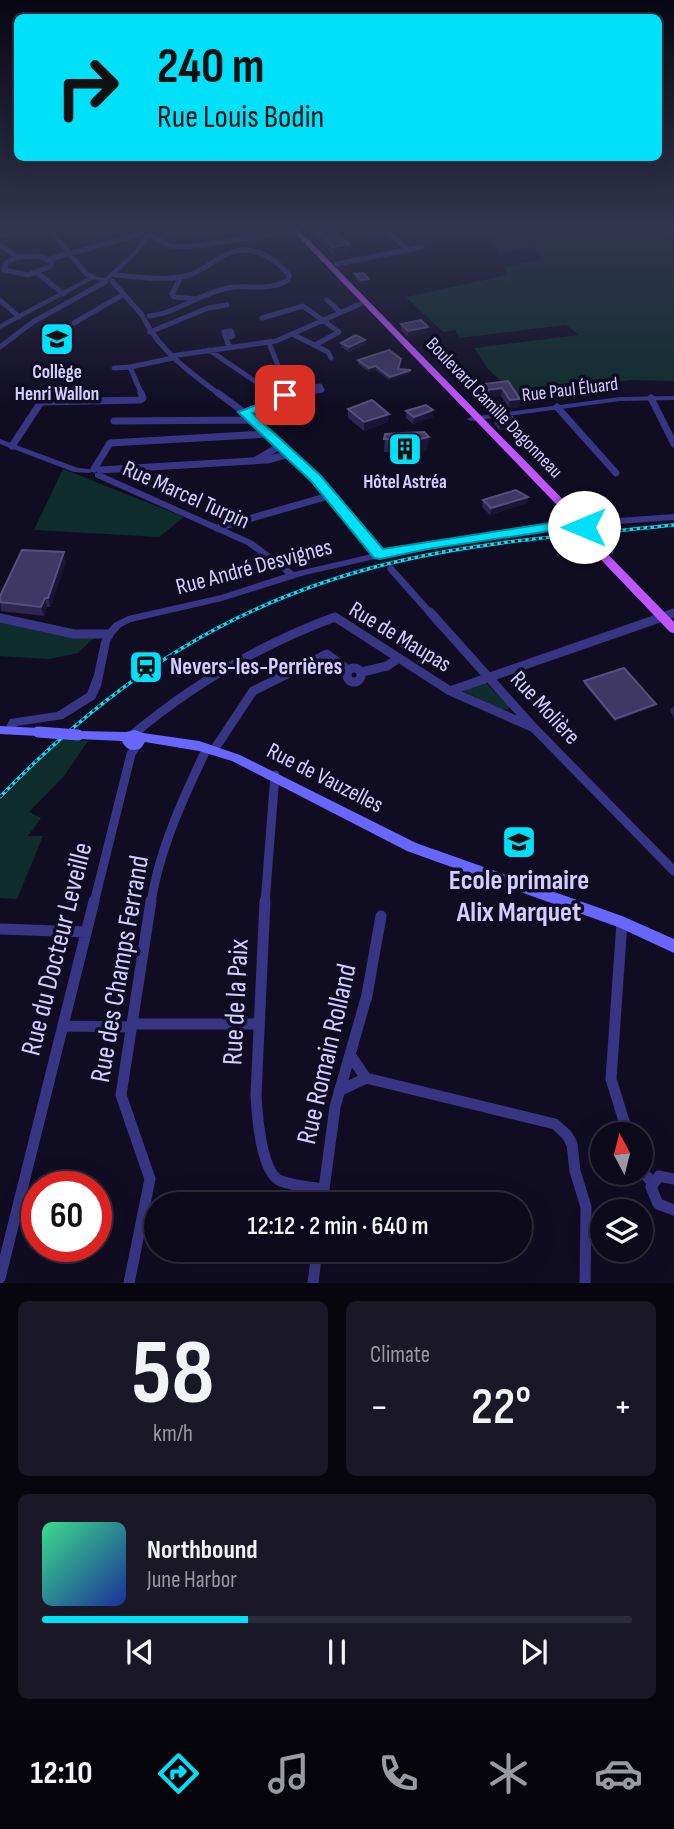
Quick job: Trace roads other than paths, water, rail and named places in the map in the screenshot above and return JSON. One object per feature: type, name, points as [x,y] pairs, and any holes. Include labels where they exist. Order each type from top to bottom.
[{"type":"main road","name":"Boulevard Camille Dagonneau","points":[[344,287],[475,418]]},
{"type":"main road","name":"Boulevard Camille Dagonneau","points":[[347,287],[594,541]]},
{"type":"main road","points":[[594,541],[610,552],[671,617],[674,629]]},
{"type":"main road","points":[[594,541],[614,567],[671,617]]},
{"type":"main road","name":"Rue de Vauzelles","points":[[4,731],[170,741],[211,749],[275,775],[412,847],[622,922],[674,946]]},
{"type":"street","points":[[55,287],[64,294]]},
{"type":"street","points":[[0,327],[76,287]]},
{"type":"street","points":[[0,347],[33,322],[95,287]]},
{"type":"street","points":[[118,287],[145,317],[150,332],[172,357],[244,412],[289,454],[332,495],[380,554]]},
{"type":"street","points":[[176,287],[172,295],[174,297],[200,299]]},
{"type":"street","points":[[145,317],[163,314],[230,287],[275,287]]},
{"type":"street","points":[[74,323],[124,294]]},
{"type":"street","points":[[0,300],[19,317]]},
{"type":"street","points":[[327,300],[340,312]]},
{"type":"street","points":[[150,332],[208,308],[227,304]]},
{"type":"street","points":[[114,368],[130,367],[209,349],[269,343],[360,304]]},
{"type":"street","points":[[262,318],[300,305],[306,306],[339,332],[315,345]]},
{"type":"street","points":[[292,334],[328,352],[331,358]]},
{"type":"street","points":[[226,338],[229,346]]},
{"type":"street","points":[[269,343],[288,391]]},
{"type":"street","points":[[209,349],[282,399]]},
{"type":"street","points":[[12,446],[44,401],[140,400],[142,398],[130,367]]},
{"type":"street","points":[[244,412],[282,399],[288,391],[307,388]]},
{"type":"street","points":[[651,397],[674,444]]},
{"type":"street","name":"Rue Paul Éluard","points":[[475,418],[651,397],[674,398]]},
{"type":"street","points":[[557,407],[616,473]]},
{"type":"street","points":[[114,421],[253,420]]},
{"type":"street","points":[[267,434],[110,443],[107,444],[95,471],[256,461],[289,454]]},
{"type":"street","name":"Rue Marcel Turpin","points":[[0,442],[95,471],[265,553],[292,575]]},
{"type":"street","points":[[256,461],[257,457],[280,446]]},
{"type":"street","points":[[217,528],[332,495]]},
{"type":"street","name":"Rue André Desvignes","points":[[108,634],[115,626],[128,619],[222,598],[292,575],[428,544],[674,517]]},
{"type":"street","name":"Rue Molière","points":[[391,569],[534,728],[674,871]]},
{"type":"street","name":"Rue de Maupas","points":[[134,740],[170,702],[230,663],[298,630],[335,617],[450,691],[534,728]]},
{"type":"street","points":[[450,691],[488,676],[671,617]]},
{"type":"street","points":[[0,618],[65,632],[108,634],[91,696],[58,716],[14,722],[4,731]]},
{"type":"street","name":"Rue des Champs Ferrand","points":[[129,1283],[150,1179],[121,1095],[155,878],[190,783],[253,691],[327,654],[348,670],[346,678],[354,681],[361,678],[362,672],[387,666],[399,658]]},
{"type":"street","points":[[502,714],[515,706]]},
{"type":"street","name":"Rue du Docteur Leveille","points":[[0,1278],[134,740]]},
{"type":"street","name":"Rue de la Paix","points":[[275,775],[259,1024],[256,1095],[258,1125],[270,1174],[279,1181],[324,1189]]},
{"type":"street","name":"Rue Romain Rolland","points":[[324,1192],[339,1091],[367,995],[381,916]]},
{"type":"street","points":[[622,922],[611,1079],[624,1122]]},
{"type":"street","points":[[0,929],[86,932]]},
{"type":"street","points":[[63,1026],[259,1024]]},
{"type":"street","points":[[349,1055],[366,1078]]},
{"type":"street","points":[[339,1091],[366,1078],[555,1124],[569,1136],[575,1148],[575,1171],[587,1210],[585,1283]]},
{"type":"street","points":[[653,1181],[664,1175],[674,1179]]},
{"type":"street","points":[[652,1185],[651,1193],[657,1204],[667,1210],[674,1210]]},
{"type":"street","points":[[313,1283],[316,1262]]},
{"type":"railway","points":[[0,797],[87,716],[133,681],[229,622],[281,598],[336,578],[395,562],[464,548],[674,525]]},
{"type":"place","name":"Collège Henri Wallon","points":[[57,339]]},
{"type":"place","name":"Hôtel Astréa","points":[[405,449]]},
{"type":"place","name":"Nevers-les-Perrières","points":[[146,667]]},
{"type":"place","name":"Ecole primaire Alix Marquet","points":[[519,842]]}]
